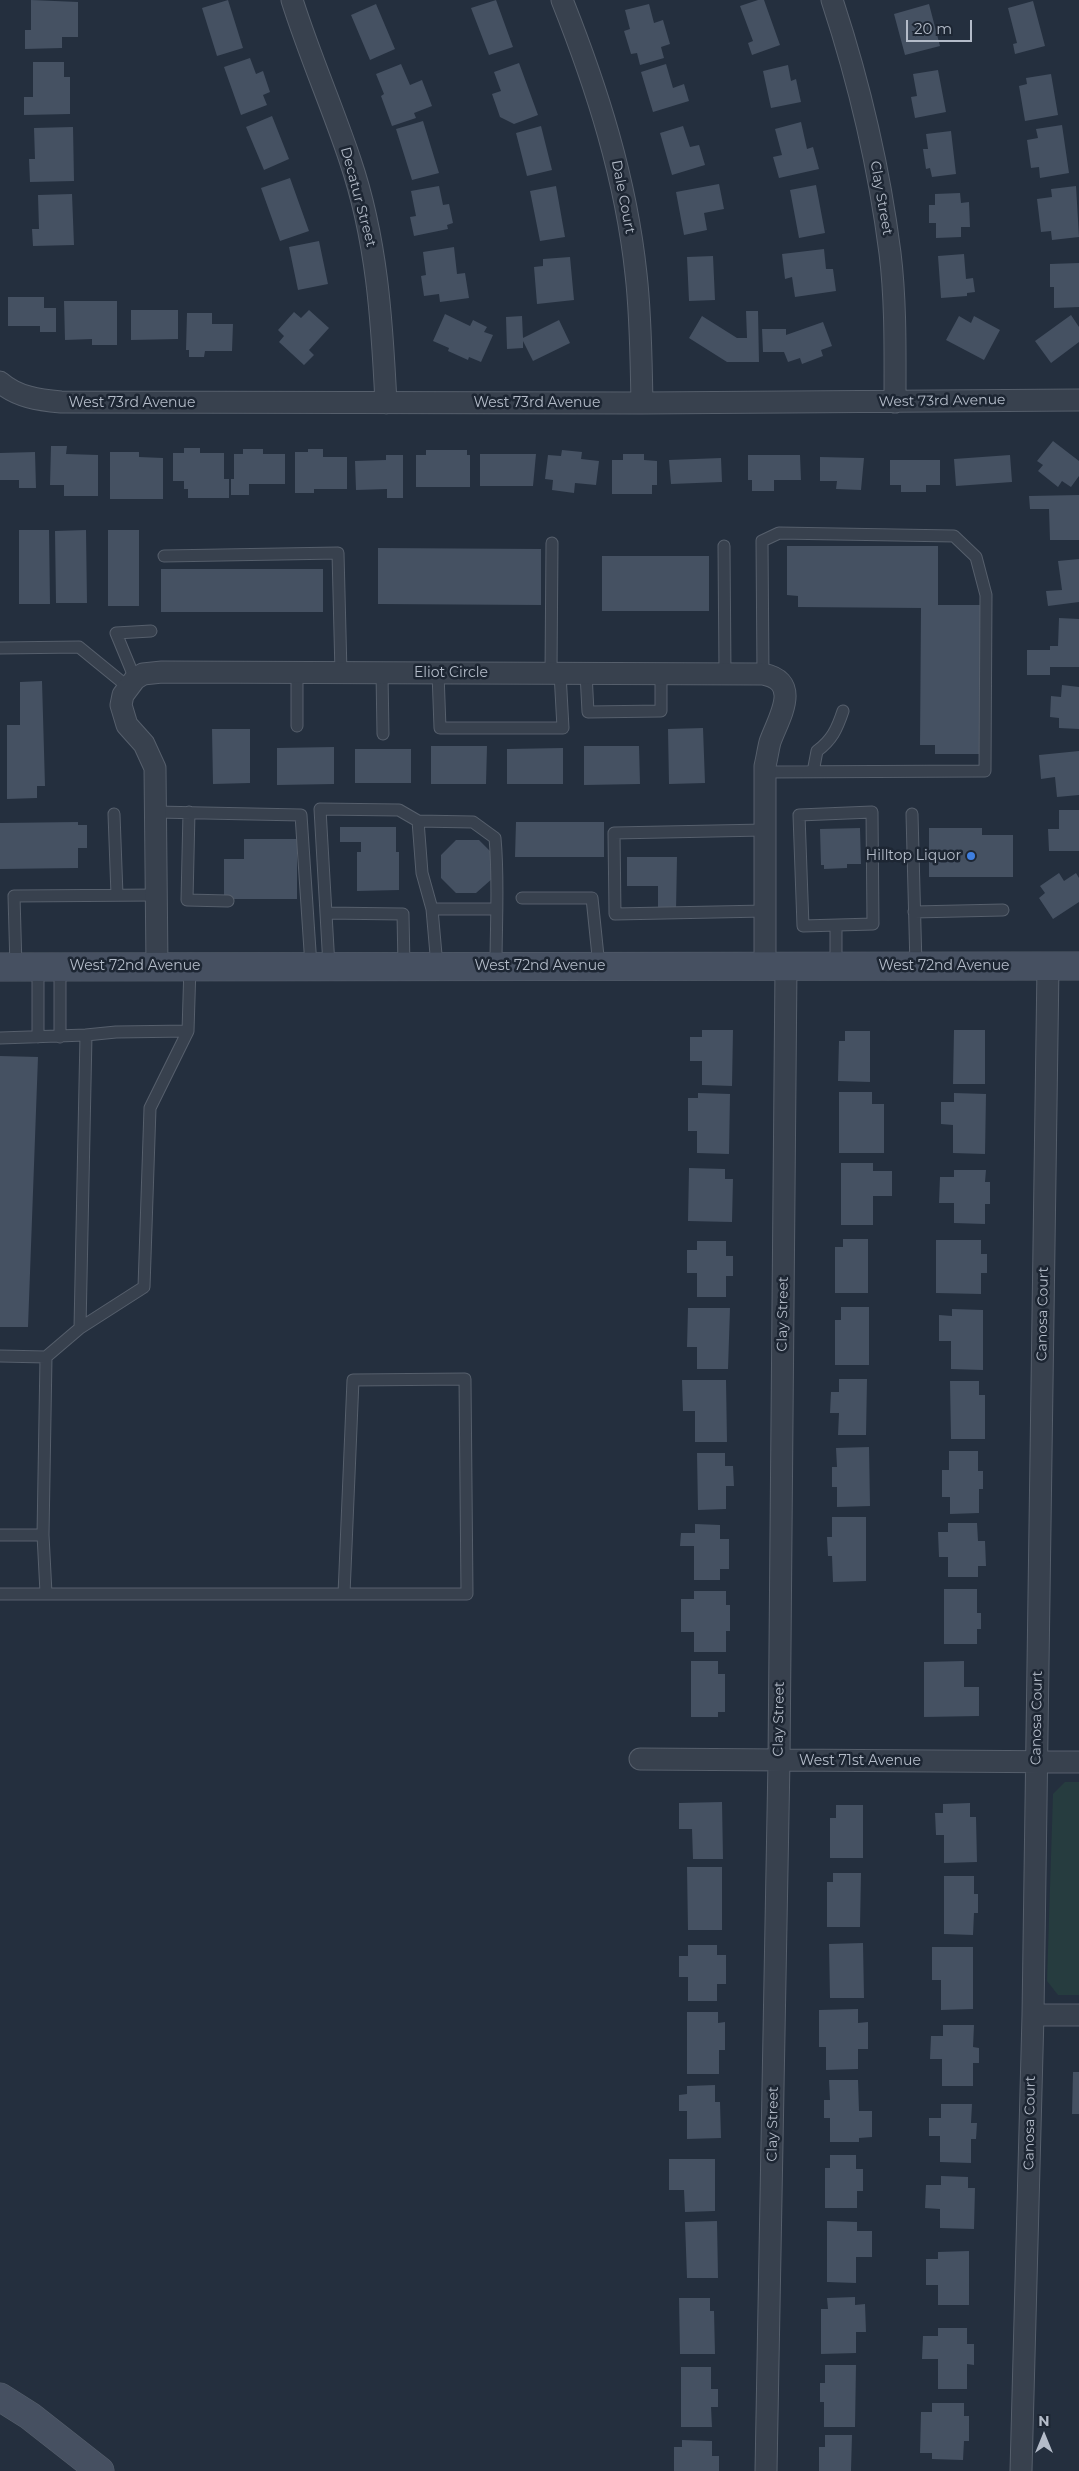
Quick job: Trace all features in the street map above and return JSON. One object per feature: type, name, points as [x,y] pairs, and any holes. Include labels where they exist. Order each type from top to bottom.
[{"type":"main road","name":"West 72nd Avenue","points":[[29,967],[1079,966]]},
{"type":"main road","points":[[0,2397],[30,2416],[100,2471]]},
{"type":"street","name":"Decatur Street","points":[[292,0],[306,45],[351,161],[367,225],[377,275],[382,320],[386,403]]},
{"type":"street","name":"Dale Court","points":[[562,0],[606,121],[621,181],[636,273],[642,403]]},
{"type":"street","name":"Clay Street","points":[[832,0],[846,42],[868,129],[882,202],[891,264],[895,402]]},
{"type":"street","name":"West 73rd Avenue","points":[[0,382],[14,392],[37,400],[61,402],[642,403],[1079,400]]},
{"type":"street","name":"Eliot Circle","points":[[131,683],[143,674],[162,672],[763,674]]},
{"type":"street","points":[[763,674],[778,680],[783,686],[785,700],[770,744],[765,772],[765,911],[776,966]]},
{"type":"street","points":[[131,683],[123,695],[123,715],[127,725],[150,755],[156,783],[157,966]]},
{"type":"street","name":"Clay Street","points":[[766,2471],[779,1760],[776,966]]},
{"type":"street","name":"Canosa Court","points":[[1021,2471],[1033,2015],[1048,966]]},
{"type":"street","name":"West 71st Avenue","points":[[640,1759],[1079,1762]]},
{"type":"street","points":[[1033,2015],[1079,2015]]},
{"type":"lane","points":[[763,674],[762,541],[779,533],[954,536],[976,557],[986,595],[985,770],[765,772]]},
{"type":"lane","points":[[438,672],[440,728],[563,728],[555,673],[552,543]]},
{"type":"lane","points":[[724,546],[725,674]]},
{"type":"lane","points":[[164,556],[338,553],[341,672]]},
{"type":"lane","points":[[131,683],[116,633],[151,631]]},
{"type":"lane","points":[[0,648],[79,647],[131,683]]},
{"type":"lane","points":[[298,672],[298,726]]},
{"type":"lane","points":[[382,672],[383,734]]},
{"type":"lane","points":[[586,673],[588,712],[661,711],[661,674]]},
{"type":"lane","points":[[813,772],[817,751],[828,743],[837,730],[843,711]]},
{"type":"lane","points":[[320,966],[326,913],[320,809],[399,810],[418,821],[474,822],[495,838],[498,870],[496,966]]},
{"type":"lane","points":[[156,812],[301,815],[320,966]]},
{"type":"lane","points":[[189,812],[186,900],[228,901]]},
{"type":"lane","points":[[872,812],[873,924],[836,926],[803,926],[799,815],[872,812]]},
{"type":"lane","points":[[114,814],[117,895]]},
{"type":"lane","points":[[912,814],[916,966]]},
{"type":"lane","points":[[418,821],[422,873],[432,908],[437,966]]},
{"type":"lane","points":[[764,830],[614,833],[615,914],[765,911]]},
{"type":"lane","points":[[38,1037],[29,967],[14,896],[157,895]]},
{"type":"lane","points":[[522,898],[592,898],[599,966]]},
{"type":"lane","points":[[432,908],[496,909]]},
{"type":"lane","points":[[914,912],[1003,910]]},
{"type":"lane","points":[[326,913],[403,914],[404,966]]},
{"type":"lane","points":[[836,926],[836,966]]},
{"type":"lane","points":[[0,1356],[46,1356],[80,1328],[144,1287],[150,1108],[188,1031],[190,966]]},
{"type":"lane","points":[[29,967],[60,1036]]},
{"type":"lane","points":[[0,1038],[116,1032],[188,1031]]},
{"type":"lane","points":[[80,1328],[86,1035]]},
{"type":"lane","points":[[46,1356],[43,1535],[46,1593]]},
{"type":"lane","points":[[0,1594],[46,1593],[344,1594],[467,1594],[466,1379],[353,1380],[344,1594]]},
{"type":"lane","points":[[0,1535],[43,1535]]},
{"type":"green space","points":[[1065,1782],[1079,1782],[1079,1995],[1058,1995],[1047,1981],[1053,1794]]},
{"type":"building","points":[[31,0],[78,2],[78,37],[62,37],[62,48],[25,49],[25,30],[31,30]]},
{"type":"building","points":[[228,0],[243,48],[217,56],[202,8]]},
{"type":"building","points":[[496,0],[513,47],[489,55],[471,8]]},
{"type":"building","points":[[764,0],[780,45],[752,55],[748,43],[753,41],[740,6]]},
{"type":"building","points":[[1033,1],[1045,46],[1015,54],[1013,44],[1017,43],[1008,8]]},
{"type":"building","points":[[376,4],[395,49],[370,60],[351,15]]},
{"type":"building","points":[[649,4],[654,23],[663,20],[670,44],[661,47],[664,58],[640,65],[637,53],[631,54],[624,31],[630,29],[625,10]]},
{"type":"building","points":[[929,4],[940,46],[905,55],[894,14]]},
{"type":"building","points":[[250,58],[256,74],[263,71],[270,92],[263,95],[267,105],[241,115],[224,67]]},
{"type":"building","points":[[33,62],[64,62],[64,77],[70,77],[70,114],[24,115],[24,97],[33,97]]},
{"type":"building","points":[[519,63],[538,115],[514,124],[500,117],[492,94],[501,91],[494,72]]},
{"type":"building","points":[[401,64],[410,85],[422,80],[432,106],[414,113],[416,118],[392,126],[381,96],[384,94],[376,74]]},
{"type":"building","points":[[666,64],[673,88],[684,84],[689,101],[653,112],[641,72]]},
{"type":"building","points":[[788,65],[791,81],[796,79],[801,102],[771,108],[763,71]]},
{"type":"building","points":[[938,70],[946,112],[915,118],[911,97],[917,96],[913,74]]},
{"type":"building","points":[[1051,74],[1058,115],[1025,121],[1019,86],[1027,84],[1026,78]]},
{"type":"building","points":[[272,116],[289,159],[264,170],[246,127]]},
{"type":"building","points":[[423,121],[439,173],[412,180],[396,129]]},
{"type":"building","points":[[801,122],[807,149],[813,147],[819,169],[779,178],[773,157],[782,155],[775,129]]},
{"type":"building","points":[[1062,125],[1069,173],[1040,178],[1039,167],[1031,168],[1027,140],[1038,138],[1036,129]]},
{"type":"building","points":[[541,126],[552,170],[527,176],[516,133]]},
{"type":"building","points":[[683,126],[690,147],[699,145],[705,165],[672,175],[660,133]]},
{"type":"building","points":[[73,127],[74,181],[30,182],[29,159],[35,159],[34,128]]},
{"type":"building","points":[[951,131],[956,174],[932,177],[930,168],[926,169],[923,149],[928,149],[926,134]]},
{"type":"building","points":[[290,178],[309,231],[280,241],[261,188]]},
{"type":"building","points":[[719,184],[724,209],[704,213],[707,230],[684,235],[676,192]]},
{"type":"building","points":[[816,185],[825,233],[799,238],[790,190]]},
{"type":"building","points":[[439,186],[443,205],[449,204],[453,223],[447,225],[448,229],[414,236],[410,217],[416,216],[411,191]]},
{"type":"building","points":[[556,186],[565,237],[540,241],[530,191]]},
{"type":"building","points":[[1076,186],[1079,237],[1052,240],[1051,231],[1041,232],[1037,199],[1052,197],[1051,189]]},
{"type":"building","points":[[960,193],[961,203],[969,202],[970,227],[961,227],[961,237],[936,238],[936,223],[929,223],[929,205],[935,205],[935,194]]},
{"type":"building","points":[[72,194],[74,245],[33,246],[32,229],[39,229],[38,195]]},
{"type":"building","points":[[319,241],[328,284],[298,290],[289,247]]},
{"type":"building","points":[[454,247],[457,274],[465,273],[469,298],[440,302],[439,294],[424,296],[421,276],[426,275],[423,252]]},
{"type":"building","points":[[824,249],[826,269],[833,269],[836,291],[795,297],[792,277],[785,279],[782,254]]},
{"type":"building","points":[[964,254],[966,279],[973,278],[975,292],[967,293],[967,296],[941,298],[938,256]]},
{"type":"building","points":[[713,256],[715,300],[689,301],[687,257]]},
{"type":"building","points":[[570,257],[574,300],[537,304],[534,267],[543,266],[543,259]]},
{"type":"building","points":[[1079,263],[1079,307],[1054,308],[1054,287],[1050,287],[1050,264]]},
{"type":"building","points":[[8,297],[44,297],[44,308],[56,308],[56,332],[40,332],[40,326],[8,326]]},
{"type":"building","points":[[64,301],[117,301],[117,345],[92,345],[92,339],[65,340]]},
{"type":"building","points":[[131,310],[178,310],[178,339],[131,340]]},
{"type":"building","points":[[309,310],[329,328],[309,350],[314,355],[304,365],[279,342],[284,336],[278,330],[294,312],[301,318]]},
{"type":"building","points":[[746,311],[758,311],[759,362],[727,362],[689,338],[702,316],[737,338],[747,338]]},
{"type":"building","points":[[187,313],[212,313],[212,324],[233,324],[232,351],[205,351],[204,357],[189,357],[189,350],[186,350]]},
{"type":"building","points":[[445,314],[470,326],[473,320],[487,327],[484,332],[493,335],[481,362],[469,357],[468,360],[448,351],[449,348],[433,341]]},
{"type":"building","points":[[1071,315],[1079,327],[1079,342],[1051,363],[1035,341]]},
{"type":"building","points":[[522,316],[523,338],[559,320],[570,343],[533,361],[523,341],[523,348],[507,349],[506,317]]},
{"type":"building","points":[[959,316],[971,323],[974,316],[1000,330],[984,360],[946,340]]},
{"type":"building","points":[[823,322],[832,346],[821,350],[823,356],[802,364],[800,358],[788,362],[784,352],[763,352],[762,329],[786,329],[786,335]]},
{"type":"building","points":[[1053,441],[1079,461],[1079,476],[1071,487],[1062,481],[1058,487],[1038,471],[1043,465],[1037,461]]},
{"type":"building","points":[[51,446],[67,446],[66,454],[98,455],[98,496],[64,496],[64,485],[50,485]]},
{"type":"building","points":[[184,448],[200,448],[200,453],[224,453],[224,479],[229,479],[229,498],[188,498],[188,489],[184,489],[184,481],[173,481],[173,453],[184,453]]},
{"type":"building","points":[[243,449],[263,449],[263,454],[285,454],[285,484],[249,484],[249,495],[231,495],[231,479],[234,479],[234,454],[243,454]]},
{"type":"building","points":[[308,449],[323,449],[323,457],[347,457],[347,489],[314,489],[314,493],[295,493],[295,452],[308,452]]},
{"type":"building","points":[[426,450],[467,450],[467,455],[470,455],[470,487],[416,487],[416,455],[426,455]]},
{"type":"building","points":[[562,450],[582,452],[581,459],[599,461],[596,485],[575,483],[574,493],[552,490],[553,480],[545,479],[548,455],[561,456]]},
{"type":"building","points":[[35,452],[36,488],[19,488],[19,480],[0,480],[0,453]]},
{"type":"building","points":[[110,452],[139,452],[139,457],[163,458],[163,499],[110,499]]},
{"type":"building","points":[[480,454],[536,454],[533,486],[480,486]]},
{"type":"building","points":[[623,454],[644,454],[644,460],[657,461],[657,485],[652,485],[652,494],[612,494],[612,460],[623,460]]},
{"type":"building","points":[[386,455],[403,455],[403,498],[387,498],[387,489],[356,490],[355,461],[386,460]]},
{"type":"building","points":[[748,455],[800,455],[801,480],[774,480],[774,491],[752,491],[752,480],[748,480]]},
{"type":"building","points":[[1010,455],[1012,482],[956,486],[954,459]]},
{"type":"building","points":[[820,457],[864,458],[861,490],[836,489],[837,481],[820,481]]},
{"type":"building","points":[[721,458],[722,482],[671,484],[669,460]]},
{"type":"building","points":[[890,460],[940,460],[940,485],[926,485],[926,492],[901,492],[901,485],[890,485]]},
{"type":"building","points":[[1079,495],[1079,540],[1050,540],[1049,509],[1030,509],[1029,496]]},
{"type":"building","points":[[19,530],[49,530],[50,604],[19,604]]},
{"type":"building","points":[[86,530],[87,603],[56,603],[55,531]]},
{"type":"building","points":[[108,530],[139,530],[139,606],[108,606]]},
{"type":"building","points":[[787,546],[938,546],[938,605],[982,605],[982,754],[935,754],[935,745],[920,745],[921,608],[798,607],[798,596],[787,595]]},
{"type":"building","points":[[378,548],[541,549],[541,605],[378,604]]},
{"type":"building","points":[[602,556],[709,556],[709,611],[602,611]]},
{"type":"building","points":[[1079,559],[1079,602],[1048,606],[1046,591],[1062,590],[1058,561]]},
{"type":"building","points":[[161,569],[323,569],[323,612],[161,612]]},
{"type":"building","points":[[1059,618],[1079,619],[1079,667],[1050,667],[1050,675],[1027,675],[1027,650],[1050,650],[1050,646],[1058,646]]},
{"type":"building","points":[[42,681],[45,786],[37,786],[37,798],[7,799],[7,725],[20,725],[20,682]]},
{"type":"building","points":[[1062,685],[1079,687],[1079,729],[1059,728],[1059,718],[1050,717],[1051,696],[1061,697]]},
{"type":"building","points":[[703,728],[705,783],[669,784],[668,729]]},
{"type":"building","points":[[212,729],[250,729],[250,783],[213,784]]},
{"type":"building","points":[[431,746],[487,746],[486,784],[431,784]]},
{"type":"building","points":[[584,746],[639,746],[640,784],[584,785]]},
{"type":"building","points":[[334,747],[334,784],[277,785],[277,748]]},
{"type":"building","points":[[563,748],[563,784],[507,784],[507,749]]},
{"type":"building","points":[[355,749],[411,749],[411,783],[355,783]]},
{"type":"building","points":[[1079,751],[1079,795],[1057,797],[1055,777],[1041,779],[1039,755]]},
{"type":"building","points":[[1059,810],[1079,810],[1079,851],[1049,851],[1048,829],[1059,829]]},
{"type":"building","points":[[78,822],[78,825],[87,825],[87,848],[78,848],[78,868],[0,869],[0,823]]},
{"type":"building","points":[[516,822],[604,822],[604,857],[515,857]]},
{"type":"building","points":[[340,827],[396,827],[396,852],[399,852],[399,890],[357,891],[357,852],[361,852],[361,842],[340,842]]},
{"type":"building","points":[[860,828],[861,864],[847,864],[847,868],[824,869],[824,865],[821,865],[820,829]]},
{"type":"building","name":"Hilltop Liquor","points":[[929,828],[982,828],[982,835],[1013,835],[1013,877],[929,877]]},
{"type":"building","points":[[244,839],[297,839],[297,899],[224,899],[224,859],[244,859]]},
{"type":"building","points":[[456,840],[479,840],[493,854],[493,878],[476,893],[456,893],[441,878],[441,855]]},
{"type":"building","points":[[627,857],[677,857],[676,911],[658,911],[658,886],[627,886]]},
{"type":"building","points":[[1059,873],[1064,881],[1076,873],[1079,878],[1079,902],[1053,919],[1039,898],[1045,893],[1040,886]]},
{"type":"building","points":[[702,1030],[733,1030],[732,1086],[702,1085],[702,1061],[690,1061],[690,1037],[702,1037]]},
{"type":"building","points":[[954,1030],[985,1030],[985,1084],[953,1084]]},
{"type":"building","points":[[845,1031],[870,1031],[870,1082],[838,1081],[839,1041],[845,1041]]},
{"type":"building","points":[[0,1056],[38,1057],[28,1327],[0,1327]]},
{"type":"building","points":[[839,1092],[872,1092],[872,1104],[884,1104],[884,1153],[839,1153]]},
{"type":"building","points":[[698,1093],[730,1094],[729,1154],[697,1153],[697,1131],[688,1131],[688,1098],[698,1098]]},
{"type":"building","points":[[954,1093],[986,1094],[985,1154],[953,1153],[953,1125],[941,1124],[941,1102],[954,1102]]},
{"type":"building","points":[[841,1163],[873,1163],[873,1171],[892,1171],[892,1196],[873,1196],[873,1225],[841,1225]]},
{"type":"building","points":[[689,1168],[725,1169],[725,1179],[733,1179],[732,1222],[688,1221]]},
{"type":"building","points":[[954,1170],[986,1170],[985,1182],[990,1182],[990,1204],[985,1204],[985,1224],[954,1223],[954,1203],[939,1203],[940,1177],[954,1177]]},
{"type":"building","points":[[843,1239],[868,1239],[868,1293],[835,1293],[835,1247],[843,1247]]},
{"type":"building","points":[[936,1240],[981,1240],[981,1254],[987,1254],[987,1273],[981,1273],[981,1294],[936,1293]]},
{"type":"building","points":[[697,1241],[726,1241],[726,1256],[733,1256],[733,1276],[726,1276],[726,1297],[697,1297],[697,1273],[687,1273],[687,1250],[697,1250]]},
{"type":"building","points":[[841,1307],[869,1307],[869,1365],[835,1365],[835,1320],[841,1320]]},
{"type":"building","points":[[688,1308],[730,1308],[728,1369],[697,1369],[697,1347],[687,1347]]},
{"type":"building","points":[[952,1309],[983,1310],[983,1370],[951,1369],[951,1341],[939,1341],[939,1315],[952,1316]]},
{"type":"building","points":[[839,1379],[867,1379],[866,1435],[838,1435],[839,1413],[830,1413],[831,1392],[839,1392]]},
{"type":"building","points":[[682,1380],[726,1380],[727,1442],[695,1442],[695,1411],[683,1411]]},
{"type":"building","points":[[950,1381],[979,1381],[979,1395],[985,1395],[985,1439],[951,1439]]},
{"type":"building","points":[[869,1447],[870,1506],[837,1507],[837,1487],[832,1487],[832,1467],[837,1467],[836,1448]]},
{"type":"building","points":[[949,1451],[978,1451],[978,1471],[983,1471],[983,1489],[979,1489],[979,1513],[950,1514],[950,1497],[942,1497],[942,1470],[949,1470]]},
{"type":"building","points":[[697,1453],[725,1453],[725,1466],[733,1466],[734,1486],[726,1486],[726,1509],[698,1510]]},
{"type":"building","points":[[832,1517],[866,1517],[866,1581],[833,1582],[832,1556],[828,1556],[827,1537],[832,1537]]},
{"type":"building","points":[[948,1523],[977,1523],[978,1541],[985,1541],[986,1566],[978,1566],[978,1577],[948,1577],[948,1557],[939,1557],[938,1532],[948,1532]]},
{"type":"building","points":[[695,1524],[720,1525],[720,1539],[729,1539],[729,1569],[720,1569],[720,1580],[694,1580],[694,1546],[680,1546],[681,1533],[695,1533]]},
{"type":"building","points":[[944,1589],[977,1589],[977,1613],[981,1613],[981,1629],[977,1629],[977,1644],[944,1644]]},
{"type":"building","points":[[694,1591],[726,1591],[726,1605],[730,1605],[730,1631],[726,1631],[726,1652],[694,1652],[694,1632],[681,1632],[681,1599],[694,1599]]},
{"type":"building","points":[[691,1661],[718,1661],[718,1674],[725,1674],[725,1712],[718,1712],[718,1717],[691,1717]]},
{"type":"building","points":[[964,1661],[964,1687],[979,1687],[979,1716],[924,1717],[924,1662]]},
{"type":"building","points":[[722,1802],[723,1859],[693,1859],[692,1829],[679,1829],[679,1803]]},
{"type":"building","points":[[970,1803],[970,1817],[976,1817],[977,1862],[944,1863],[944,1835],[936,1835],[935,1813],[943,1813],[943,1804]]},
{"type":"building","points":[[836,1805],[863,1805],[863,1858],[830,1858],[830,1818],[836,1818]]},
{"type":"building","points":[[687,1867],[722,1867],[722,1930],[688,1930]]},
{"type":"building","points":[[833,1873],[861,1873],[860,1927],[827,1927],[827,1882],[833,1882]]},
{"type":"building","points":[[944,1876],[974,1876],[974,1894],[978,1894],[978,1913],[974,1913],[973,1935],[944,1934]]},
{"type":"building","points":[[863,1943],[864,1998],[830,1998],[829,1944]]},
{"type":"building","points":[[688,1945],[717,1945],[717,1955],[726,1955],[726,1984],[717,1984],[717,2001],[688,2001],[688,1977],[679,1977],[679,1956],[688,1956]]},
{"type":"building","points":[[932,1947],[973,1947],[973,2009],[941,2010],[941,1980],[932,1980]]},
{"type":"building","points":[[858,2009],[858,2023],[868,2022],[868,2049],[858,2049],[858,2069],[826,2070],[826,2047],[819,2047],[819,2010]]},
{"type":"building","points":[[687,2012],[718,2012],[718,2023],[725,2022],[725,2050],[719,2050],[719,2074],[687,2074]]},
{"type":"building","points":[[943,2025],[974,2025],[973,2047],[979,2048],[979,2063],[973,2063],[973,2086],[942,2086],[942,2059],[930,2059],[931,2036],[943,2036]]},
{"type":"building","points":[[1073,2072],[1079,2072],[1079,2114],[1072,2114]]},
{"type":"building","points":[[829,2080],[858,2080],[859,2111],[872,2111],[872,2137],[859,2138],[859,2142],[830,2142],[830,2118],[824,2118],[824,2100],[830,2100]]},
{"type":"building","points":[[715,2085],[715,2102],[720,2102],[721,2138],[687,2139],[687,2111],[679,2111],[679,2095],[687,2094],[687,2086]]},
{"type":"building","points":[[941,2104],[972,2104],[971,2123],[977,2123],[976,2139],[971,2139],[971,2163],[940,2162],[940,2136],[929,2136],[929,2118],[941,2118]]},
{"type":"building","points":[[830,2155],[856,2155],[856,2169],[863,2169],[863,2191],[857,2191],[857,2208],[825,2208],[825,2168],[830,2168]]},
{"type":"building","points":[[669,2159],[715,2159],[715,2211],[685,2212],[684,2190],[669,2190]]},
{"type":"building","points":[[941,2176],[968,2177],[968,2188],[975,2188],[974,2229],[940,2228],[940,2209],[925,2208],[926,2185],[941,2185]]},
{"type":"building","points":[[717,2221],[718,2278],[687,2278],[685,2222]]},
{"type":"building","points":[[827,2221],[857,2222],[857,2231],[872,2231],[872,2257],[856,2257],[856,2283],[827,2282]]},
{"type":"building","points":[[969,2251],[969,2305],[938,2305],[938,2285],[926,2285],[926,2259],[938,2259],[938,2252]]},
{"type":"building","points":[[855,2297],[855,2305],[865,2304],[866,2332],[856,2332],[856,2353],[821,2354],[821,2309],[828,2309],[827,2298]]},
{"type":"building","points":[[679,2298],[710,2298],[710,2311],[714,2311],[715,2354],[680,2354]]},
{"type":"building","points":[[938,2328],[967,2328],[967,2344],[974,2344],[974,2365],[967,2364],[967,2389],[938,2389],[938,2359],[922,2359],[923,2336],[938,2336]]},
{"type":"building","points":[[825,2365],[856,2365],[855,2427],[824,2427],[824,2402],[820,2402],[820,2383],[825,2383]]},
{"type":"building","points":[[681,2367],[711,2367],[711,2389],[718,2389],[718,2407],[711,2407],[712,2427],[681,2427]]},
{"type":"building","points":[[932,2403],[964,2403],[964,2416],[969,2416],[969,2441],[964,2441],[963,2460],[932,2459],[932,2453],[920,2453],[921,2412],[932,2412]]},
{"type":"building","points":[[825,2435],[852,2435],[851,2471],[819,2471],[819,2447],[825,2447]]},
{"type":"building","points":[[682,2440],[712,2441],[712,2456],[719,2456],[719,2471],[674,2471],[674,2447],[682,2447]]},
{"type":"place","name":"Hilltop Liquor","points":[[971,856]]}]
